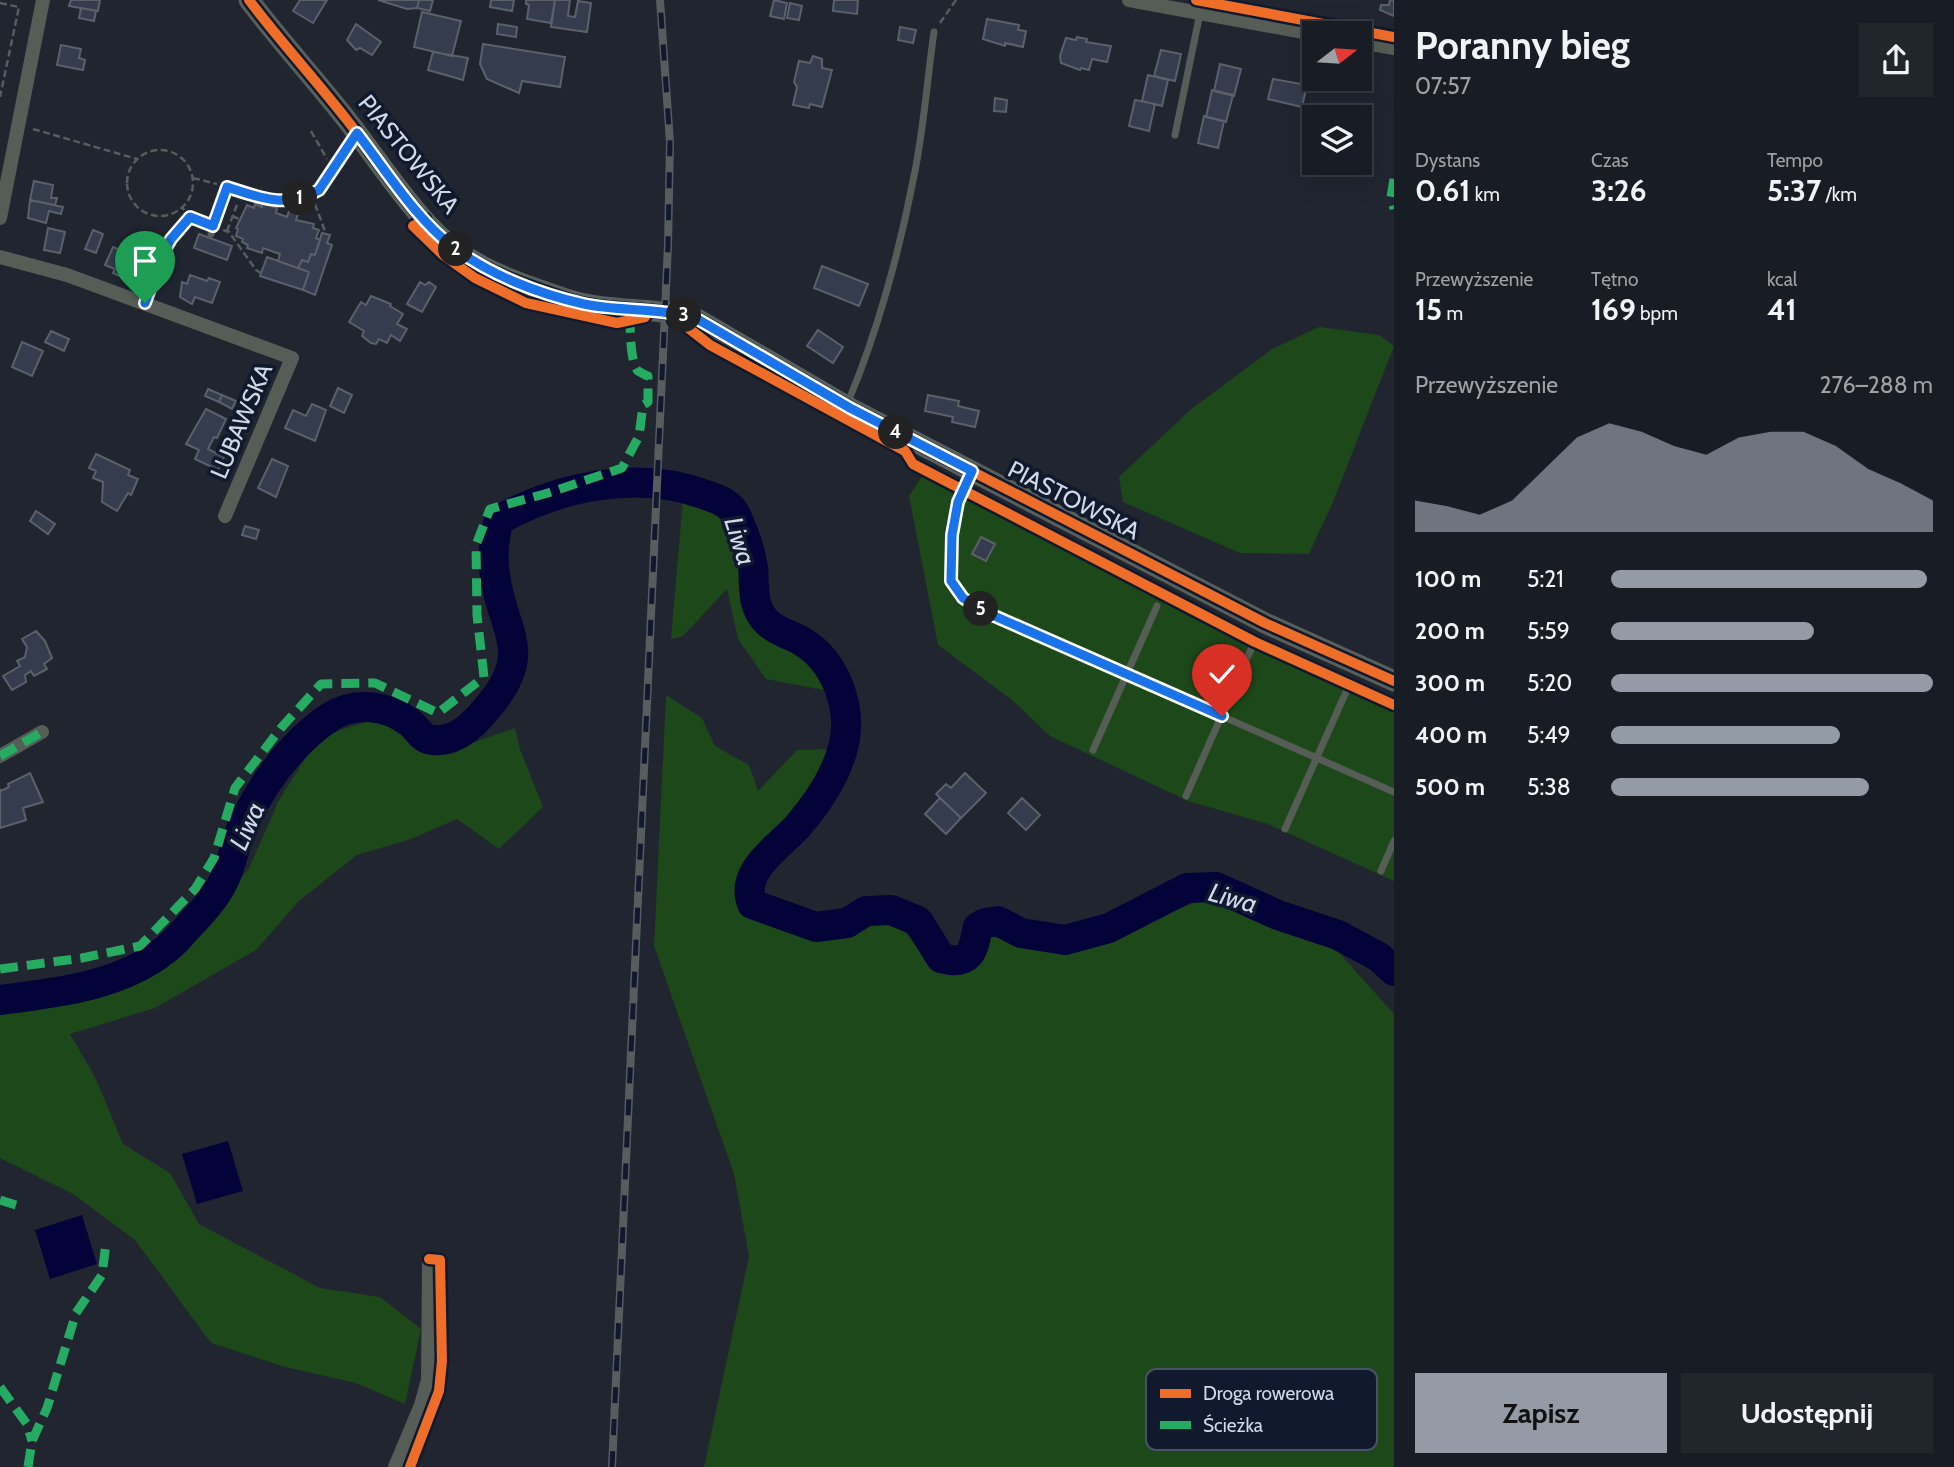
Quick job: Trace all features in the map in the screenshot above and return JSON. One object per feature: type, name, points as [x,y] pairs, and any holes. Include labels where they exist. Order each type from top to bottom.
[{"type":"street","points":[[0,218],[43,0]]},
{"type":"street","name":"PIASTOWSKA","points":[[249,0],[425,219],[451,246],[477,263],[503,277],[566,300],[617,310],[674,313],[699,320],[846,406],[1265,623],[1394,681]]},
{"type":"street","points":[[1129,0],[1302,32]]},
{"type":"street","points":[[1372,44],[1394,48]]},
{"type":"street","name":"LUBAWSKA","points":[[0,257],[67,275],[292,358],[225,516]]},
{"type":"street","points":[[0,756],[42,732]]},
{"type":"street","points":[[395,1467],[421,1405],[428,1380],[429,1259]]},
{"type":"lane","points":[[1175,135],[1200,13]]},
{"type":"lane","points":[[846,406],[861,372],[900,239],[915,174],[934,32]]},
{"type":"lane","points":[[212,230],[227,187],[281,202],[312,195],[319,190],[357,133]]},
{"type":"lane","points":[[972,471],[960,495],[952,535],[951,581],[963,598],[983,611],[1394,792]]},
{"type":"lane","points":[[1093,750],[1157,606]]},
{"type":"lane","points":[[1186,796],[1252,647]]},
{"type":"lane","points":[[1285,829],[1346,692]]},
{"type":"lane","points":[[1381,871],[1394,841]]},
{"type":"path","points":[[934,32],[956,0]]},
{"type":"path","points":[[0,3],[19,7],[0,97]]},
{"type":"path","points":[[27,128],[137,159]]},
{"type":"path","points":[[311,131],[331,172]]},
{"type":"path","points":[[168,150],[184,160],[193,178],[192,191],[182,207],[171,214],[158,215],[146,212],[136,204],[130,194],[128,181],[130,169],[137,159],[148,152],[168,150]]},
{"type":"path","points":[[193,178],[227,187]]},
{"type":"path","points":[[227,231],[241,192]]},
{"type":"path","points":[[312,195],[326,234]]},
{"type":"path","points":[[182,207],[190,217],[212,230],[227,231],[261,273]]},
{"type":"path","points":[[145,303],[163,253],[190,217]]},
{"type":"green space","points":[[1319,327],[1379,335],[1394,346],[1333,502],[1309,554],[1240,553],[1123,502],[1119,477],[1190,410],[1272,349]]},
{"type":"green space","points":[[923,475],[1250,646],[1394,712],[1394,881],[1268,824],[1188,801],[1050,736],[1012,700],[938,645],[909,496]]},
{"type":"green space","points":[[683,499],[720,513],[744,563],[747,604],[769,640],[812,663],[829,691],[766,679],[738,639],[727,589],[683,636],[671,639]]},
{"type":"green space","points":[[666,695],[702,718],[715,746],[749,765],[758,791],[797,750],[833,749],[796,814],[754,850],[741,897],[749,916],[816,935],[897,922],[936,970],[975,966],[985,935],[1067,953],[1204,899],[1334,947],[1394,1014],[1394,1467],[704,1467],[749,1256],[734,1174],[654,946]]},
{"type":"green space","points":[[367,722],[393,724],[413,747],[446,752],[515,728],[520,749],[543,807],[499,849],[457,819],[411,839],[357,855],[299,901],[256,950],[155,1008],[70,1034],[96,1079],[123,1144],[170,1173],[199,1224],[320,1288],[380,1297],[421,1329],[405,1404],[356,1383],[285,1367],[211,1343],[135,1240],[73,1194],[0,1158],[0,1014],[49,1007],[118,986],[158,964],[191,940],[249,868],[279,800],[315,743],[340,730]]},
{"type":"shaded area","points":[[228,1141],[243,1191],[197,1204],[182,1154]]},
{"type":"shaded area","points":[[82,1215],[97,1264],[50,1279],[35,1230]]},
{"type":"building","points":[[71,0],[100,0],[98,11],[69,6]]},
{"type":"building","points":[[300,0],[327,0],[313,23],[293,11]]},
{"type":"building","points":[[378,0],[419,0],[417,8],[407,9]]},
{"type":"building","points":[[419,0],[433,0],[430,11],[417,8]]},
{"type":"building","points":[[491,0],[514,0],[512,11],[490,7]]},
{"type":"building","points":[[526,0],[555,0],[551,23],[527,19],[529,5]]},
{"type":"building","points":[[555,0],[570,0],[568,16],[575,17],[578,1],[591,3],[587,32],[551,27]]},
{"type":"building","points":[[774,0],[787,3],[784,19],[770,16]]},
{"type":"building","points":[[834,0],[858,0],[857,14],[833,11]]},
{"type":"building","points":[[1390,0],[1394,0],[1394,16],[1380,10],[1381,5],[1389,5]]},
{"type":"building","points":[[790,3],[802,6],[799,20],[787,18]]},
{"type":"building","points":[[81,8],[96,11],[94,21],[79,18]]},
{"type":"building","points":[[422,12],[461,21],[452,56],[414,47]]},
{"type":"building","points":[[987,19],[1019,25],[1018,30],[1026,31],[1023,47],[1005,43],[1005,46],[983,39]]},
{"type":"building","points":[[356,24],[381,42],[372,55],[360,48],[356,50],[347,40]]},
{"type":"building","points":[[498,24],[517,27],[516,37],[497,34]]},
{"type":"building","points":[[900,27],[916,30],[913,43],[898,40]]},
{"type":"building","points":[[1077,37],[1087,39],[1086,42],[1111,46],[1107,62],[1092,59],[1089,70],[1080,70],[1061,63],[1060,56],[1066,38],[1076,40]]},
{"type":"building","points":[[483,44],[565,57],[560,87],[522,81],[519,93],[487,79],[480,64]]},
{"type":"building","points":[[61,45],[81,49],[79,58],[85,60],[83,70],[57,65]]},
{"type":"building","points":[[1161,50],[1181,54],[1175,81],[1154,76]]},
{"type":"building","points":[[433,52],[468,58],[463,80],[428,70]]},
{"type":"building","points":[[813,56],[822,59],[822,68],[832,70],[822,107],[810,104],[809,108],[793,105],[797,87],[794,82],[799,61],[810,63]]},
{"type":"building","points":[[1220,64],[1241,69],[1234,96],[1214,91]]},
{"type":"building","points":[[1148,75],[1168,80],[1162,106],[1142,101]]},
{"type":"building","points":[[1273,79],[1302,84],[1302,91],[1306,91],[1302,107],[1268,99]]},
{"type":"building","points":[[1212,90],[1233,95],[1226,122],[1206,117]]},
{"type":"building","points":[[995,98],[1007,100],[1006,112],[994,111]]},
{"type":"building","points":[[1135,100],[1155,104],[1149,131],[1129,126]]},
{"type":"building","points":[[1204,116],[1224,121],[1218,148],[1198,143]]},
{"type":"building","points":[[34,181],[53,185],[51,198],[57,198],[55,205],[30,200]]},
{"type":"building","points":[[30,200],[63,207],[61,214],[49,211],[46,223],[28,218]]},
{"type":"building","points":[[263,203],[277,208],[276,213],[287,217],[291,205],[300,208],[296,220],[314,224],[313,228],[319,230],[316,238],[320,240],[315,255],[311,254],[308,262],[302,260],[298,268],[278,261],[280,254],[263,248],[262,253],[247,248],[248,245],[242,242],[243,239],[236,236],[236,228],[247,205],[262,207]]},
{"type":"building","points":[[48,228],[65,232],[60,253],[44,250]]},
{"type":"building","points":[[93,230],[103,234],[96,253],[85,249]]},
{"type":"building","points":[[322,233],[330,235],[327,243],[332,245],[315,295],[303,290],[309,272],[298,268],[302,260],[308,262],[311,254],[315,255]]},
{"type":"building","points":[[199,234],[232,246],[227,260],[194,248]]},
{"type":"building","points":[[113,247],[139,258],[131,276],[121,272],[119,276],[113,273],[115,269],[105,265]]},
{"type":"building","points":[[267,257],[309,272],[303,290],[260,276]]},
{"type":"building","points":[[822,266],[868,284],[859,306],[814,288]]},
{"type":"building","points":[[190,275],[220,282],[212,303],[195,297],[192,304],[180,297],[182,282],[187,284]]},
{"type":"building","points":[[420,282],[425,285],[429,282],[436,287],[422,312],[407,304]]},
{"type":"building","points":[[371,296],[391,304],[390,306],[403,314],[397,324],[407,329],[400,341],[391,335],[387,343],[379,339],[376,344],[371,343],[362,336],[364,331],[349,322],[361,302],[366,305]]},
{"type":"building","points":[[818,330],[843,347],[833,363],[807,346]]},
{"type":"building","points":[[51,331],[69,339],[64,351],[45,342]]},
{"type":"building","points":[[22,342],[43,351],[32,376],[12,367]]},
{"type":"building","points":[[338,388],[352,395],[344,413],[330,406]]},
{"type":"building","points":[[208,389],[222,395],[219,402],[205,396]]},
{"type":"building","points":[[222,395],[236,401],[232,409],[219,402]]},
{"type":"building","points":[[928,395],[959,401],[958,406],[979,411],[975,427],[952,422],[953,417],[925,411]]},
{"type":"building","points":[[312,404],[326,410],[315,441],[285,428],[293,410],[306,416]]},
{"type":"building","points":[[206,409],[226,419],[208,449],[224,457],[218,470],[195,459],[199,450],[186,444]]},
{"type":"building","points":[[96,454],[130,470],[128,475],[138,479],[131,495],[128,493],[117,511],[102,502],[103,482],[93,478],[96,471],[89,468]]},
{"type":"building","points":[[272,459],[288,466],[276,497],[258,488]]},
{"type":"building","points":[[36,511],[55,524],[48,534],[30,521]]},
{"type":"building","points":[[245,526],[259,530],[256,539],[242,535]]},
{"type":"building","points":[[981,537],[995,544],[986,561],[972,554]]},
{"type":"building","points":[[36,631],[45,641],[52,658],[44,664],[47,669],[34,676],[31,671],[25,675],[26,682],[12,690],[3,676],[20,666],[17,661],[25,657],[27,647],[22,639]]},
{"type":"building","points":[[30,773],[43,802],[23,808],[26,820],[0,828],[0,789],[1,791],[9,787],[8,784]]},
{"type":"building","points":[[965,773],[986,793],[961,818],[936,794],[946,784],[951,788]]},
{"type":"building","points":[[940,798],[961,818],[946,834],[925,814]]},
{"type":"building","points":[[1022,798],[1040,815],[1026,830],[1008,813]]},
{"type":"waterway","name":"Liwa","points":[[0,1000],[65,991],[108,980],[148,962],[169,947],[220,888],[244,822],[270,778],[304,738],[330,717],[359,707],[380,709],[400,716],[425,738],[439,740],[449,739],[467,728],[496,697],[511,667],[512,642],[494,570],[494,545],[499,520],[547,498],[599,485],[626,483],[678,487],[713,498],[731,508],[740,523],[748,548],[753,567],[756,603],[762,616],[775,628],[815,651],[833,674],[839,687],[846,716],[846,730],[837,766],[819,799],[797,827],[771,851],[756,870],[749,892],[752,904],[816,927],[847,923],[866,911],[891,910],[918,921],[941,958],[958,960],[972,950],[978,927],[985,923],[998,921],[1021,933],[1065,940],[1109,928],[1187,888],[1216,887],[1278,915],[1338,935],[1379,957],[1394,971]]},
{"type":"railway","points":[[612,1467],[668,245],[670,142],[660,0]]},
{"type":"marked path","points":[[1394,179],[1391,197],[1394,209]]},
{"type":"marked path","points":[[0,969],[82,958],[140,946],[195,889],[214,858],[235,788],[281,728],[321,684],[375,683],[438,713],[484,677],[477,615],[476,545],[490,509],[622,468],[639,436],[643,405],[648,402],[648,376],[638,371],[633,360],[630,315]]},
{"type":"marked path","points":[[0,756],[42,732]]},
{"type":"marked path","points":[[0,1200],[16,1205]]},
{"type":"marked path","points":[[28,1467],[32,1441],[47,1408],[76,1313],[102,1275],[106,1243]]},
{"type":"marked path","points":[[0,1387],[27,1424],[32,1441]]},
{"type":"cycle path","points":[[249,0],[335,105],[424,221],[452,247],[478,264],[519,283],[580,303],[666,312],[699,320],[850,408],[1265,623],[1394,681]]},
{"type":"cycle path","points":[[1196,0],[1394,37]]},
{"type":"cycle path","points":[[425,219],[413,226],[443,255],[475,278],[526,303],[617,323],[645,317]]},
{"type":"cycle path","points":[[673,320],[678,320],[710,345],[905,451],[913,464],[1255,642],[1394,705]]},
{"type":"cycle path","points":[[410,1467],[439,1391],[442,1361],[440,1260],[429,1259]]},
{"type":"route","points":[[145,303],[163,253],[171,239],[190,217],[213,226],[227,187],[281,202],[310,196],[319,190],[357,133],[425,219],[451,246],[477,263],[503,277],[566,300],[617,310],[674,313],[699,320],[850,408],[972,471],[960,495],[952,535],[951,581],[963,598],[983,611],[1222,716]]}]
